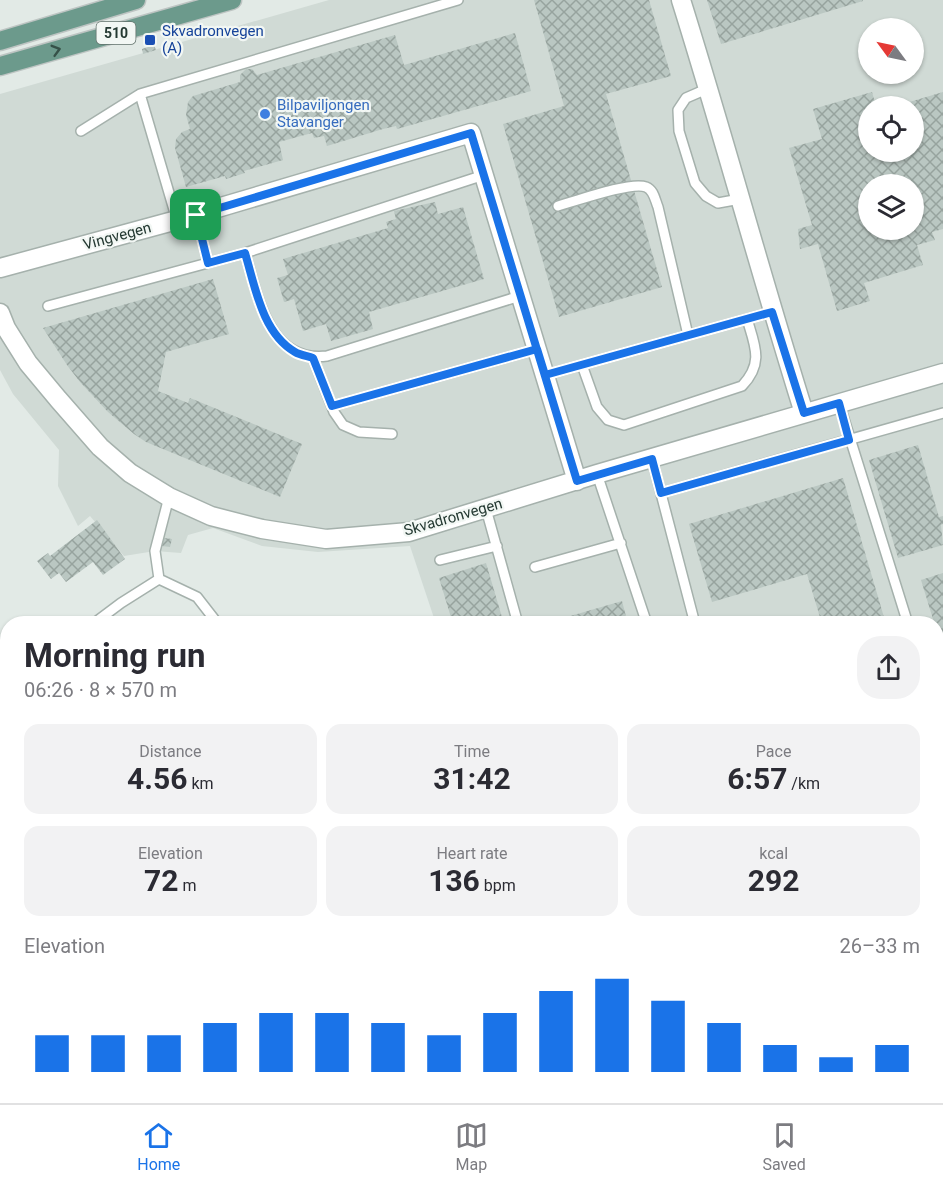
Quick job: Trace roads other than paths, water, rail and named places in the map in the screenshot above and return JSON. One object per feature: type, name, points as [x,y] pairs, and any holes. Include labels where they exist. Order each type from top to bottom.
[{"type":"main road","name":"510","points":[[0,41],[136,0]]},
{"type":"main road","name":"510","points":[[0,66],[232,0]]},
{"type":"street","points":[[681,0],[709,88],[772,312],[804,413]]},
{"type":"street","name":"Vingvegen","points":[[0,268],[196,215],[471,133],[577,481]]},
{"type":"street","name":"Skvadronvegen","points":[[0,313],[6,328],[28,363],[100,447],[130,472],[169,497],[221,519],[262,530],[326,539],[409,532],[597,474],[943,373]]},
{"type":"lane","points":[[81,131],[140,94],[458,0]]},
{"type":"lane","points":[[709,88],[686,98],[678,110],[679,131],[695,183],[706,196],[718,203],[740,199]]},
{"type":"lane","points":[[140,94],[177,220]]},
{"type":"lane","points":[[48,306],[245,253],[484,175]]},
{"type":"lane","points":[[558,206],[633,185],[646,187],[652,191],[658,207],[688,335]]},
{"type":"lane","points":[[196,215],[208,263]]},
{"type":"lane","points":[[245,253],[261,307],[275,336],[295,352],[313,358],[327,356],[520,296]]},
{"type":"lane","points":[[545,375],[772,312]]},
{"type":"lane","points":[[582,365],[597,407],[608,420],[624,425],[742,386],[752,376],[755,366],[756,351],[747,319]]},
{"type":"lane","points":[[332,406],[537,349]]},
{"type":"lane","points":[[313,358],[332,406],[343,425],[359,432],[392,434]]},
{"type":"lane","points":[[839,403],[905,616]]},
{"type":"lane","points":[[661,493],[943,413]]},
{"type":"lane","points":[[652,459],[693,616]]},
{"type":"lane","points":[[597,474],[644,616]]},
{"type":"lane","points":[[159,579],[155,551],[169,497]]},
{"type":"lane","points":[[486,508],[516,616]]},
{"type":"lane","points":[[536,567],[621,543]]},
{"type":"lane","points":[[440,560],[497,546]]},
{"type":"lane","points":[[104,616],[159,579]]},
{"type":"lane","points":[[159,579],[196,597],[211,616]]},
{"type":"place","name":"Skvadronvegen (A)","points":[[150,40]]},
{"type":"place","name":"Bilpaviljongen Stavanger","points":[[265,114]]}]
